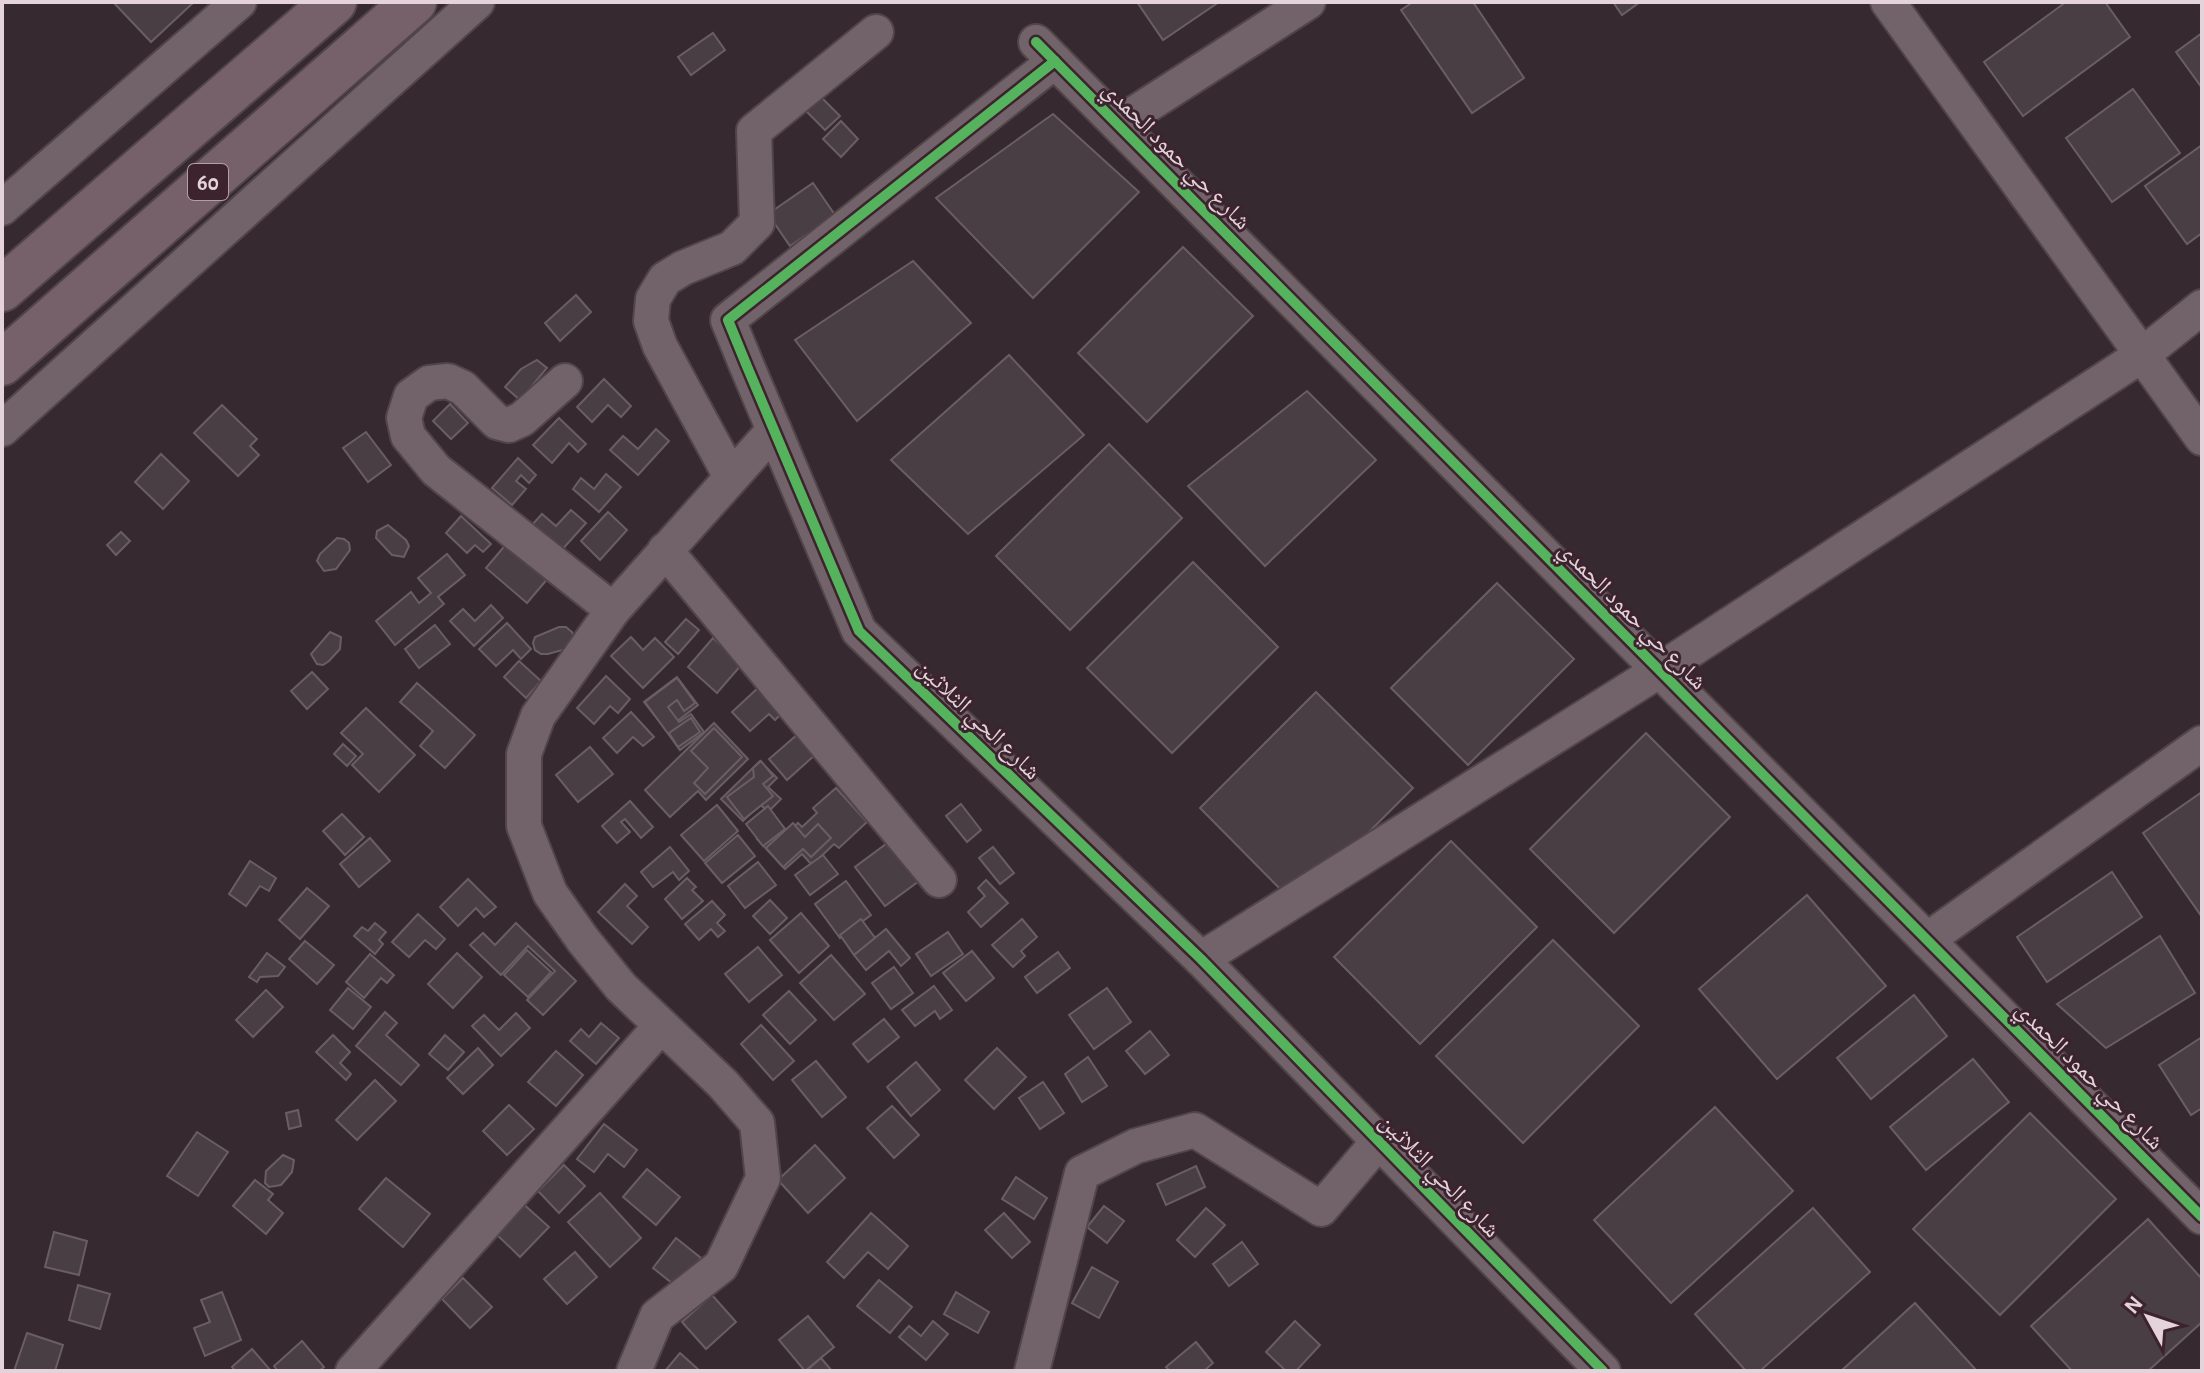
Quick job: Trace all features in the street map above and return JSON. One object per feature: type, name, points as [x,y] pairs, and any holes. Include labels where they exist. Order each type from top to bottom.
[{"type":"main road","name":"60","points":[[2,289],[334,2]]},
{"type":"main road","name":"60","points":[[2,363],[414,2]]},
{"type":"street","points":[[2,208],[239,2]]},
{"type":"street","points":[[2,429],[477,2]]},
{"type":"street","points":[[1118,124],[1308,2]]},
{"type":"street","points":[[1888,2],[2202,438]]},
{"type":"street","points":[[731,477],[660,346],[651,321],[653,299],[665,279],[683,268],[732,248],[757,223],[754,131],[876,32]]},
{"type":"street","name":"شارع حي حمود الحمدي","points":[[1046,52],[2202,1217]]},
{"type":"street","name":"شارع الحي الثلاثين","points":[[1046,52],[728,320],[774,430],[859,631],[1201,959],[1603,1371]]},
{"type":"street","points":[[1201,959],[1660,670],[2142,355],[2202,307]]},
{"type":"street","points":[[565,381],[522,419],[509,425],[497,422],[463,388],[448,381],[429,383],[411,396],[404,418],[408,436],[436,470],[613,610]]},
{"type":"street","points":[[634,1371],[657,1316],[721,1266],[763,1178],[757,1123],[723,1084],[621,987],[550,893],[524,826],[524,754],[538,716],[613,610],[774,430]]},
{"type":"street","points":[[665,550],[939,880]]},
{"type":"street","points":[[1927,940],[2202,743]]},
{"type":"street","points":[[353,1371],[661,1026]]},
{"type":"street","points":[[1032,1371],[1082,1173],[1136,1146],[1195,1130],[1321,1209],[1379,1141]]},
{"type":"building","points":[[113,2],[194,2],[151,42]]},
{"type":"building","points":[[1137,2],[1219,2],[1163,40]]},
{"type":"building","points":[[1413,2],[1473,2],[1524,78],[1472,113],[1401,10]]},
{"type":"building","points":[[1613,2],[1640,2],[1622,15]]},
{"type":"building","points":[[2066,2],[2105,2],[2130,37],[2023,116],[1984,62]]},
{"type":"building","points":[[713,33],[725,50],[691,75],[678,57]]},
{"type":"building","points":[[2202,33],[2202,88],[2176,52]]},
{"type":"building","points":[[2133,89],[2180,153],[2112,202],[2066,138]]},
{"type":"building","points":[[816,92],[840,116],[825,130],[802,107]]},
{"type":"building","points":[[1053,114],[1139,192],[1033,298],[936,198]]},
{"type":"building","points":[[841,121],[858,139],[841,157],[823,139]]},
{"type":"building","points":[[2202,145],[2202,233],[2187,244],[2145,186]]},
{"type":"building","points":[[813,183],[835,215],[790,246],[768,214]]},
{"type":"building","points":[[1183,247],[1253,316],[1147,422],[1078,353]]},
{"type":"building","points":[[913,261],[971,323],[857,421],[795,340]]},
{"type":"building","points":[[576,295],[591,312],[560,341],[545,323]]},
{"type":"building","points":[[1009,355],[1084,435],[968,534],[891,460]]},
{"type":"building","points":[[537,360],[547,368],[520,400],[505,387],[521,369]]},
{"type":"building","points":[[604,379],[631,406],[621,417],[608,405],[592,422],[577,407]]},
{"type":"building","points":[[1307,391],[1376,460],[1265,566],[1188,486]]},
{"type":"building","points":[[450,404],[468,423],[451,439],[433,421]]},
{"type":"building","points":[[222,405],[257,439],[250,446],[259,455],[238,476],[194,433]]},
{"type":"building","points":[[559,418],[586,444],[578,452],[569,443],[552,463],[533,445]]},
{"type":"building","points":[[656,429],[669,441],[638,475],[610,450],[623,436],[638,449]]},
{"type":"building","points":[[366,432],[391,465],[368,482],[343,448]]},
{"type":"building","points":[[1109,444],[1182,518],[1070,630],[996,556]]},
{"type":"building","points":[[161,454],[189,481],[163,509],[135,482]]},
{"type":"building","points":[[518,458],[536,475],[529,483],[521,475],[516,481],[526,489],[512,505],[492,488]]},
{"type":"building","points":[[606,474],[621,487],[599,512],[573,489],[581,478],[594,489]]},
{"type":"building","points":[[571,510],[586,523],[560,552],[531,526],[542,514],[556,526]]},
{"type":"building","points":[[608,512],[627,530],[600,560],[581,541]]},
{"type":"building","points":[[461,516],[491,544],[483,552],[475,545],[467,553],[446,533]]},
{"type":"building","points":[[388,525],[409,546],[404,557],[392,555],[376,538],[377,531]]},
{"type":"building","points":[[121,532],[130,541],[116,555],[107,545]]},
{"type":"building","points":[[337,538],[349,543],[350,550],[336,569],[324,571],[317,561]]},
{"type":"building","points":[[508,542],[549,577],[527,603],[486,568]]},
{"type":"building","points":[[447,554],[465,575],[438,597],[444,604],[395,645],[376,621],[411,592],[419,603],[431,593],[418,578]]},
{"type":"building","points":[[1193,562],[1278,647],[1172,753],[1087,668]]},
{"type":"building","points":[[1497,583],[1574,659],[1468,765],[1391,688]]},
{"type":"building","points":[[491,605],[503,618],[474,646],[450,621],[463,609],[475,621]]},
{"type":"building","points":[[686,619],[699,630],[678,654],[665,642]]},
{"type":"building","points":[[507,623],[531,649],[521,659],[513,650],[496,666],[479,649]]},
{"type":"building","points":[[435,625],[450,644],[419,668],[405,649]]},
{"type":"building","points":[[566,627],[574,638],[566,649],[548,654],[535,650],[535,637]]},
{"type":"building","points":[[330,632],[341,637],[340,649],[323,665],[317,664],[311,654]]},
{"type":"building","points":[[631,637],[643,650],[655,638],[674,657],[643,688],[611,656]]},
{"type":"building","points":[[713,638],[742,664],[717,693],[688,667]]},
{"type":"building","points":[[519,661],[541,681],[526,698],[504,677]]},
{"type":"building","points":[[312,672],[328,689],[307,709],[291,691]]},
{"type":"building","points":[[606,676],[630,699],[618,713],[610,706],[594,724],[577,708]]},
{"type":"building","points":[[677,677],[698,705],[666,730],[644,702]]},
{"type":"building","points":[[677,678],[695,703],[684,711],[677,700],[668,707],[679,722],[691,714],[704,732],[680,750],[645,702]]},
{"type":"building","points":[[417,683],[475,735],[445,768],[420,746],[433,731],[400,702]]},
{"type":"building","points":[[759,687],[783,712],[775,720],[769,714],[750,731],[732,712]]},
{"type":"building","points":[[1316,692],[1413,788],[1296,905],[1200,808]]},
{"type":"building","points":[[366,708],[415,755],[379,792],[352,765],[363,754],[341,733]]},
{"type":"building","points":[[631,712],[654,737],[643,746],[633,737],[617,753],[603,738]]},
{"type":"building","points":[[691,718],[700,732],[678,747],[669,733]]},
{"type":"building","points":[[714,723],[748,759],[706,800],[698,791],[670,817],[645,790]]},
{"type":"building","points":[[714,728],[742,757],[705,794],[694,783],[708,768],[691,751]]},
{"type":"building","points":[[1646,733],[1730,817],[1614,933],[1530,849]]},
{"type":"building","points":[[798,734],[816,754],[787,780],[769,759]]},
{"type":"building","points":[[343,744],[356,756],[347,766],[334,754]]},
{"type":"building","points":[[590,747],[613,774],[578,802],[556,775]]},
{"type":"building","points":[[760,761],[777,778],[768,787],[781,799],[768,812],[760,804],[743,821],[721,799]]},
{"type":"building","points":[[761,761],[773,776],[763,784],[773,796],[744,819],[727,797],[754,777],[753,768]]},
{"type":"building","points":[[836,788],[867,822],[839,848],[834,844],[812,865],[802,854],[785,869],[757,839],[777,820],[788,832],[798,823],[802,827],[817,813],[813,808]]},
{"type":"building","points":[[2202,792],[2202,917],[2143,833]]},
{"type":"building","points":[[630,801],[653,827],[641,838],[625,819],[621,822],[630,832],[617,843],[602,826]]},
{"type":"building","points":[[961,804],[981,830],[967,842],[946,816]]},
{"type":"building","points":[[717,805],[738,831],[704,861],[681,835]]},
{"type":"building","points":[[768,806],[785,829],[763,846],[746,824]]},
{"type":"building","points":[[342,814],[364,837],[345,855],[323,831]]},
{"type":"building","points":[[793,823],[805,837],[818,824],[831,838],[811,857],[803,849],[783,867],[766,848]]},
{"type":"building","points":[[738,835],[755,856],[722,883],[705,863]]},
{"type":"building","points":[[370,838],[390,861],[359,887],[340,864]]},
{"type":"building","points":[[890,841],[919,881],[885,906],[855,867]]},
{"type":"building","points":[[1451,841],[1537,927],[1420,1044],[1334,957]]},
{"type":"building","points":[[670,847],[689,871],[679,880],[673,872],[653,887],[641,872]]},
{"type":"building","points":[[993,847],[1014,873],[1000,884],[979,858]]},
{"type":"building","points":[[823,855],[838,874],[810,895],[795,875]]},
{"type":"building","points":[[250,861],[276,878],[269,891],[260,886],[246,906],[229,894]]},
{"type":"building","points":[[758,862],[776,885],[745,908],[728,886]]},
{"type":"building","points":[[2112,872],[2142,917],[2047,982],[2017,937]]},
{"type":"building","points":[[687,878],[696,887],[692,890],[703,901],[682,919],[665,899]]},
{"type":"building","points":[[468,879],[496,907],[484,917],[476,908],[458,926],[440,907]]},
{"type":"building","points":[[986,880],[1008,903],[981,927],[968,912],[985,896],[978,888]]},
{"type":"building","points":[[846,881],[871,915],[840,938],[815,904]]},
{"type":"building","points":[[625,884],[637,896],[627,906],[648,927],[632,944],[598,912]]},
{"type":"building","points":[[307,888],[329,906],[300,939],[279,920]]},
{"type":"building","points":[[1807,895],[1886,986],[1777,1079],[1699,989]]},
{"type":"building","points":[[770,900],[787,918],[770,934],[753,916]]},
{"type":"building","points":[[712,901],[725,915],[717,923],[725,931],[718,937],[711,929],[699,940],[685,924]]},
{"type":"building","points":[[801,913],[829,946],[799,973],[770,940]]},
{"type":"building","points":[[418,914],[445,939],[436,949],[425,940],[409,957],[392,942]]},
{"type":"building","points":[[861,919],[876,939],[854,955],[840,935]]},
{"type":"building","points":[[1022,919],[1037,937],[1021,951],[1025,956],[1013,967],[992,945]]},
{"type":"building","points":[[375,923],[386,932],[379,940],[383,944],[375,954],[354,936],[362,927],[368,931]]},
{"type":"building","points":[[516,923],[576,981],[543,1015],[527,1000],[555,971],[528,946],[501,975],[470,945],[483,933],[495,945]]},
{"type":"building","points":[[886,929],[910,958],[901,966],[889,951],[866,970],[854,955]]},
{"type":"building","points":[[948,932],[963,954],[931,976],[916,954]]},
{"type":"building","points":[[2160,936],[2195,993],[2106,1048],[2057,1004]]},
{"type":"building","points":[[1553,940],[1639,1026],[1523,1143],[1436,1056]]},
{"type":"building","points":[[305,941],[334,965],[317,984],[289,959]]},
{"type":"building","points":[[758,947],[782,975],[749,1002],[725,974]]},
{"type":"building","points":[[527,950],[551,972],[528,997],[504,975]]},
{"type":"building","points":[[972,951],[994,978],[966,1001],[943,973]]},
{"type":"building","points":[[1058,952],[1070,968],[1037,993],[1025,977]]},
{"type":"building","points":[[267,953],[285,967],[278,976],[260,977],[257,982],[249,977]]},
{"type":"building","points":[[457,953],[482,977],[453,1008],[428,984]]},
{"type":"building","points":[[370,954],[394,975],[387,983],[381,978],[364,998],[346,982]]},
{"type":"building","points":[[831,955],[865,994],[834,1020],[800,983]]},
{"type":"building","points":[[894,967],[913,993],[891,1009],[872,983]]},
{"type":"building","points":[[934,986],[952,1010],[940,1019],[935,1011],[915,1026],[902,1010]]},
{"type":"building","points":[[348,988],[371,1007],[353,1029],[330,1010]]},
{"type":"building","points":[[1107,988],[1131,1022],[1094,1049],[1069,1015]]},
{"type":"building","points":[[266,990],[283,1007],[253,1037],[236,1020]]},
{"type":"building","points":[[789,991],[816,1020],[790,1044],[763,1015]]},
{"type":"building","points":[[1914,995],[1947,1036],[1871,1099],[1837,1058]]},
{"type":"building","points":[[385,1012],[397,1023],[386,1035],[419,1065],[401,1085],[356,1046]]},
{"type":"building","points":[[516,1013],[530,1028],[501,1056],[472,1026],[484,1015],[499,1030]]},
{"type":"building","points":[[884,1019],[899,1037],[868,1062],[853,1044]]},
{"type":"building","points":[[601,1023],[619,1038],[596,1064],[570,1041],[581,1029],[589,1037]]},
{"type":"building","points":[[761,1025],[794,1061],[773,1080],[741,1044]]},
{"type":"building","points":[[1150,1031],[1169,1055],[1145,1074],[1126,1051]]},
{"type":"building","points":[[333,1035],[350,1052],[340,1063],[351,1074],[346,1080],[316,1052]]},
{"type":"building","points":[[445,1035],[464,1052],[448,1070],[429,1054]]},
{"type":"building","points":[[2202,1037],[2202,1108],[2191,1115],[2159,1065]]},
{"type":"building","points":[[478,1048],[493,1065],[463,1094],[447,1078]]},
{"type":"building","points":[[997,1048],[1026,1077],[994,1109],[965,1080]]},
{"type":"building","points":[[556,1051],[583,1075],[556,1106],[528,1082]]},
{"type":"building","points":[[1088,1057],[1107,1086],[1082,1102],[1065,1074]]},
{"type":"building","points":[[1973,1059],[2009,1102],[1926,1170],[1890,1127]]},
{"type":"building","points":[[816,1061],[846,1097],[822,1117],[792,1080]]},
{"type":"building","points":[[916,1062],[940,1090],[911,1116],[887,1087]]},
{"type":"building","points":[[375,1080],[396,1101],[357,1140],[336,1120]]},
{"type":"building","points":[[1043,1082],[1064,1113],[1040,1129],[1019,1098]]},
{"type":"building","points":[[509,1105],[534,1129],[507,1155],[483,1131]]},
{"type":"building","points":[[892,1106],[919,1135],[894,1158],[867,1128]]},
{"type":"building","points":[[1715,1107],[1793,1191],[1671,1303],[1594,1220]]},
{"type":"building","points":[[298,1110],[301,1126],[289,1129],[286,1113]]},
{"type":"building","points":[[2030,1113],[2116,1199],[2000,1315],[1913,1229]]},
{"type":"building","points":[[604,1124],[637,1150],[624,1167],[608,1154],[594,1172],[577,1159]]},
{"type":"building","points":[[197,1132],[228,1152],[198,1196],[167,1176]]},
{"type":"building","points":[[815,1145],[845,1178],[808,1213],[778,1180]]},
{"type":"building","points":[[283,1155],[294,1160],[292,1172],[281,1185],[269,1187],[265,1183],[266,1171]]},
{"type":"building","points":[[564,1165],[585,1186],[559,1213],[538,1191]]},
{"type":"building","points":[[1196,1166],[1205,1187],[1166,1205],[1157,1184]]},
{"type":"building","points":[[647,1169],[680,1197],[656,1225],[623,1197]]},
{"type":"building","points":[[1016,1177],[1047,1198],[1034,1219],[1002,1199]]},
{"type":"building","points":[[386,1178],[430,1214],[403,1247],[359,1209]]},
{"type":"building","points":[[255,1180],[273,1194],[268,1200],[283,1213],[266,1234],[233,1206]]},
{"type":"building","points":[[600,1193],[641,1238],[610,1267],[568,1222]]},
{"type":"building","points":[[520,1201],[549,1227],[520,1257],[492,1230]]},
{"type":"building","points":[[1104,1206],[1124,1221],[1107,1243],[1087,1227]]},
{"type":"building","points":[[1206,1208],[1225,1225],[1195,1257],[1177,1240]]},
{"type":"building","points":[[1813,1208],[1870,1272],[1760,1371],[1746,1371],[1695,1314]]},
{"type":"building","points":[[871,1213],[908,1246],[888,1269],[868,1252],[844,1278],[827,1262]]},
{"type":"building","points":[[1004,1213],[1030,1242],[1012,1258],[985,1230]]},
{"type":"building","points":[[2148,1219],[2202,1279],[2202,1322],[2148,1371],[2072,1371],[2031,1326]]},
{"type":"building","points":[[54,1232],[87,1241],[79,1275],[45,1267]]},
{"type":"building","points":[[676,1238],[701,1258],[677,1287],[653,1268]]},
{"type":"building","points":[[1242,1242],[1258,1264],[1229,1286],[1213,1264]]},
{"type":"building","points":[[575,1252],[597,1277],[567,1304],[544,1279]]},
{"type":"building","points":[[1092,1267],[1118,1282],[1099,1318],[1072,1303]]},
{"type":"building","points":[[463,1278],[492,1307],[470,1328],[442,1299]]},
{"type":"building","points":[[879,1280],[912,1307],[890,1333],[857,1306]]},
{"type":"building","points":[[78,1285],[110,1294],[100,1329],[69,1320]]},
{"type":"building","points":[[222,1292],[241,1340],[205,1356],[194,1328],[210,1322],[201,1300]]},
{"type":"building","points":[[956,1292],[989,1312],[978,1333],[944,1314]]},
{"type":"building","points":[[712,1295],[736,1322],[706,1349],[682,1322]]},
{"type":"building","points":[[1915,1303],[1977,1371],[1841,1371]]},
{"type":"building","points":[[808,1316],[834,1347],[805,1371],[779,1340]]},
{"type":"building","points":[[933,1321],[948,1334],[926,1360],[899,1337],[909,1326],[921,1336]]},
{"type":"building","points":[[1295,1321],[1320,1345],[1296,1371],[1286,1371],[1266,1352]]},
{"type":"building","points":[[27,1333],[63,1345],[55,1371],[14,1371]]},
{"type":"building","points":[[302,1341],[324,1367],[319,1371],[278,1371],[274,1366]]},
{"type":"building","points":[[1196,1342],[1213,1363],[1204,1371],[1170,1371],[1166,1367]]},
{"type":"building","points":[[252,1349],[271,1371],[235,1371],[232,1367]]},
{"type":"building","points":[[680,1353],[700,1371],[665,1371]]},
{"type":"building","points":[[821,1358],[832,1371],[806,1371]]},
{"type":"cycle path","points":[[1036,42],[2202,1217]]},
{"type":"cycle path","points":[[1055,61],[728,320],[746,364],[859,631],[1201,959],[1603,1371]]}]
